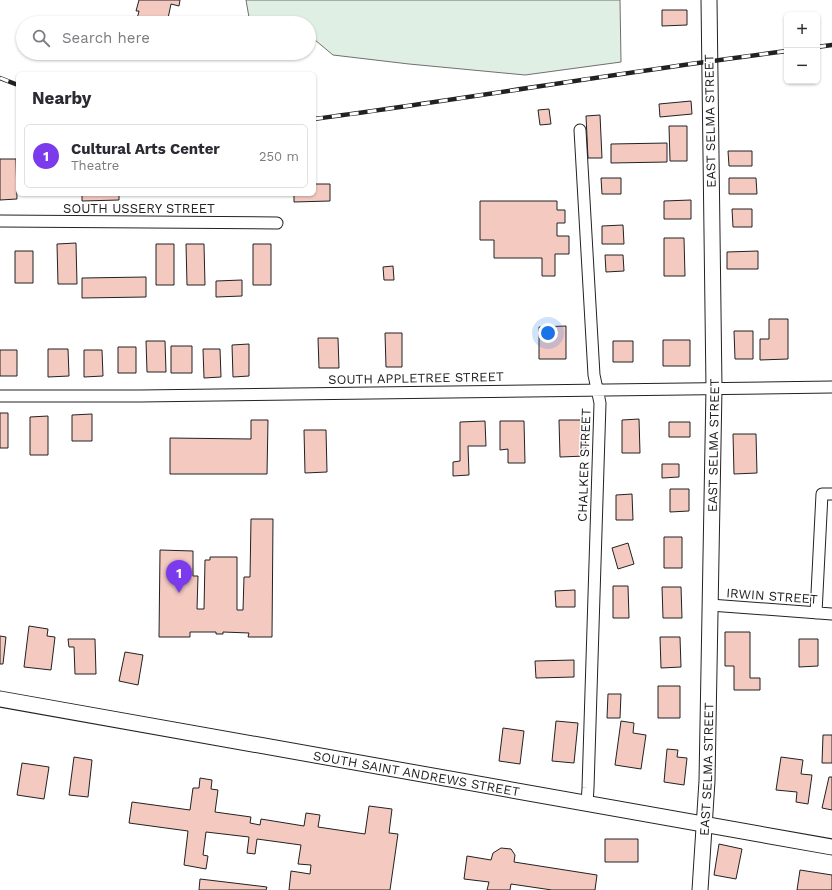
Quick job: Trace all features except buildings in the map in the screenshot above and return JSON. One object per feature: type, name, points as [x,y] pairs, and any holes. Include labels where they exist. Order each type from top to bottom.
[{"type":"street","name":"EAST SELMA STREET","points":[[700,890],[707,781],[714,388],[709,0]]},
{"type":"street","name":"CHALKER STREET","points":[[580,130],[594,375],[600,403],[587,803]]},
{"type":"street","name":"SOUTH USSERY STREET","points":[[0,222],[277,223]]},
{"type":"street","name":"SOUTH APPLETREE STREET","points":[[0,396],[140,396],[832,387]]},
{"type":"street","points":[[816,613],[822,494],[832,494]]},
{"type":"street","name":"IRWIN STREET","points":[[710,605],[832,614]]},
{"type":"street","name":"SOUTH SAINT ANDREWS STREET","points":[[0,699],[832,847]]},
{"type":"green space","points":[[246,0],[620,0],[621,62],[525,75],[333,55],[316,41],[316,16],[249,16]]},
{"type":"railway","points":[[820,47],[832,45]]},
{"type":"railway","points":[[316,119],[784,51]]},
{"type":"railway","points":[[0,78],[16,84]]},
{"type":"place","name":"Cultural Arts Center","points":[[179,593]]}]
